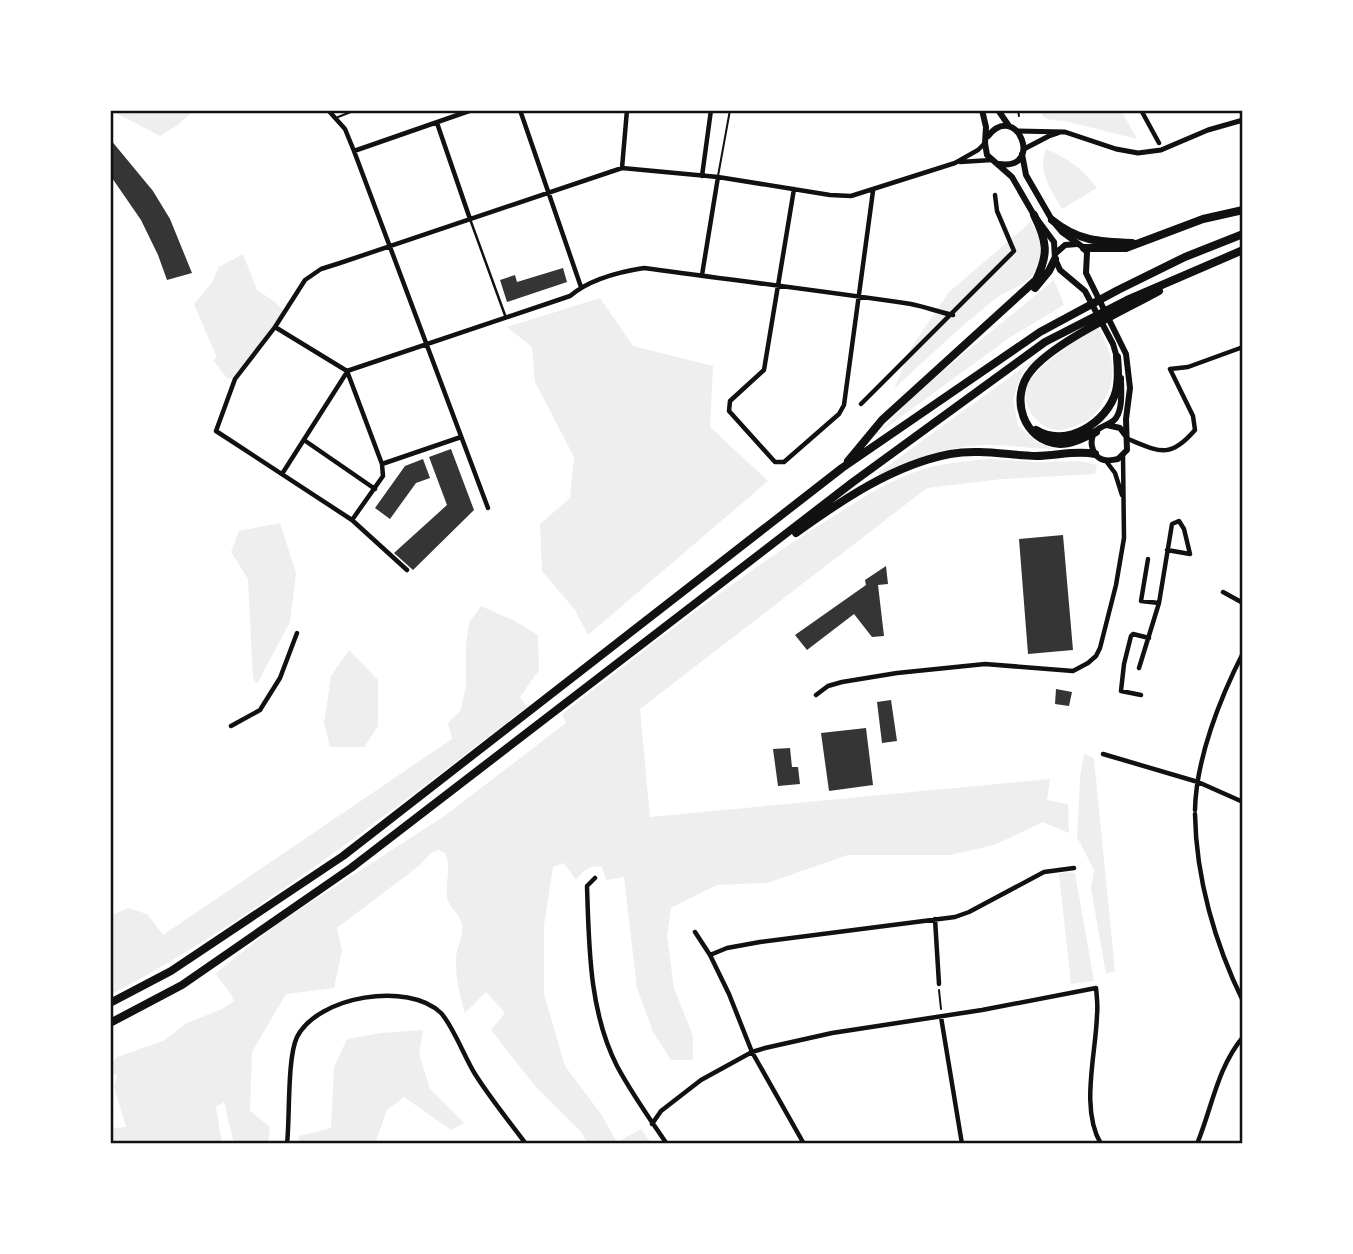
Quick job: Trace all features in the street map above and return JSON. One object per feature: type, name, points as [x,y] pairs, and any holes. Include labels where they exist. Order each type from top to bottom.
[{"type":"highway","points":[[1081,246],[1126,248],[1203,219],[1243,210]]},
{"type":"highway","points":[[842,468],[882,420],[1036,280],[1044,264],[1046,243],[1034,215]]},
{"type":"highway","points":[[1052,220],[1080,238],[1103,243],[1142,243]]},
{"type":"highway","points":[[110,1003],[171,971],[343,856],[842,468],[1040,332],[1185,257],[1243,234]]},
{"type":"highway","points":[[110,1023],[182,985],[351,868],[865,474],[1045,342],[1127,300],[1243,250]]},
{"type":"highway","points":[[984,327],[1040,283],[1055,256]]},
{"type":"highway","points":[[1096,432],[1077,441],[1061,444],[1045,441],[1028,427],[1023,415],[1020,394],[1023,381],[1036,364],[1060,346],[1202,267]]},
{"type":"highway","points":[[1023,415],[1032,428],[1054,436],[1073,434],[1089,427],[1109,406],[1116,393],[1119,373],[1117,357]]},
{"type":"highway","points":[[682,613],[822,514],[911,465],[951,454],[1095,454]]},
{"type":"main road","points":[[982,110],[987,155],[1012,177],[1034,215],[1054,242],[1060,270],[1088,289],[1114,326],[1126,354],[1129,370],[1128,439],[1127,450],[1118,459],[1106,461],[1095,454],[1091,443],[1096,432],[1114,420],[1119,409],[1122,379],[1117,357],[1088,289],[1087,253],[1052,220],[1026,175],[1021,136],[1009,126],[998,110]]},
{"type":"main road","points":[[986,140],[995,129],[1009,126]]},
{"type":"main road","points":[[994,162],[1008,165],[1014,163],[1023,152]]},
{"type":"main road","points":[[1055,256],[1065,245],[1081,246]]},
{"type":"main road","points":[[1105,426],[1120,428],[1128,439]]},
{"type":"street","points":[[328,110],[345,129],[354,151],[488,508]]},
{"type":"street","points":[[354,151],[472,110]]},
{"type":"street","points":[[520,110],[581,287]]},
{"type":"street","points":[[622,168],[627,110]]},
{"type":"street","points":[[702,176],[711,110]]},
{"type":"street","points":[[1141,110],[1159,143]]},
{"type":"street","points":[[1017,131],[1065,132],[1116,149],[1138,153],[1161,149],[1208,130],[1243,120]]},
{"type":"street","points":[[437,122],[506,319]]},
{"type":"street","points":[[1023,152],[1049,136],[1065,132]]},
{"type":"street","points":[[407,570],[352,520],[216,431],[235,379],[275,327],[305,280],[313,274],[622,168],[718,177],[851,196],[955,163],[978,150],[986,140]]},
{"type":"street","points":[[955,163],[994,162]]},
{"type":"street","points":[[702,275],[718,177]]},
{"type":"street","points":[[794,189],[764,370],[730,401],[729,411],[775,462],[784,462],[839,414],[844,405],[873,191]]},
{"type":"street","points":[[861,404],[953,315],[1014,251],[997,211],[995,195]]},
{"type":"street","points":[[282,474],[347,371],[570,296],[581,287],[621,272],[644,268],[702,275],[858,296],[926,307],[953,315]]},
{"type":"street","points":[[275,327],[347,371],[382,464],[383,476],[352,520]]},
{"type":"street","points":[[1128,439],[1151,448],[1171,451],[1184,443],[1195,430],[1193,416],[1170,369],[1188,367],[1243,347]]},
{"type":"street","points":[[382,464],[461,436]]},
{"type":"street","points":[[304,440],[375,489]]},
{"type":"street","points":[[816,695],[828,686],[842,682],[909,671],[985,664],[1073,671],[1088,663],[1100,648],[1116,585],[1124,538],[1123,455]]},
{"type":"street","points":[[1106,461],[1115,473],[1124,499]]},
{"type":"street","points":[[1139,668],[1159,603],[1167,550],[1171,524],[1179,521],[1191,554],[1167,550]]},
{"type":"street","points":[[1148,559],[1141,601],[1159,603]]},
{"type":"street","points":[[1223,592],[1243,603]]},
{"type":"street","points":[[231,726],[260,710],[280,678],[297,634]]},
{"type":"street","points":[[1141,695],[1121,691],[1124,664],[1131,636],[1149,638]]},
{"type":"street","points":[[1243,653],[1225,690],[1198,782],[1195,812],[1197,853],[1208,903],[1219,942],[1243,1001]]},
{"type":"street","points":[[1104,754],[1198,782],[1243,802]]},
{"type":"street","points":[[710,955],[727,948],[760,942],[969,912],[1044,872],[1074,868]]},
{"type":"street","points":[[595,878],[587,886],[589,964],[601,1023],[616,1064],[667,1144]]},
{"type":"street","points":[[935,919],[939,984]]},
{"type":"street","points":[[695,932],[729,994],[752,1052],[804,1144]]},
{"type":"street","points":[[652,1124],[661,1111],[688,1089],[752,1052],[832,1032],[942,1017],[1096,988],[1092,1110],[1094,1129],[1101,1144]]},
{"type":"street","points":[[287,1144],[293,1056],[297,1037],[313,1018],[338,1005],[363,997],[390,996],[412,998],[442,1014],[475,1074],[526,1144]]},
{"type":"street","points":[[942,1017],[962,1144]]},
{"type":"street","points":[[1197,1144],[1229,1055],[1243,1037]]},
{"type":"lane","points":[[335,119],[356,110]]},
{"type":"lane","points":[[718,177],[730,110]]},
{"type":"path","points":[[1018,110],[1019,116]]},
{"type":"path","points":[[939,984],[942,1017]]},
{"type":"shaded area","points":[[110,110],[194,110],[160,136]]},
{"type":"shaded area","points":[[1042,110],[1121,110],[1137,139],[1065,121],[1050,120],[1042,116]]},
{"type":"shaded area","points":[[1046,149],[1075,165],[1097,188],[1062,209],[1044,173]]},
{"type":"shaded area","points":[[1031,222],[1041,250],[1036,271],[1023,283],[999,296],[982,310],[894,389],[911,348],[949,292]]},
{"type":"shaded area","points":[[243,254],[257,290],[285,312],[235,379],[227,378],[213,360],[217,358],[194,304],[212,283],[219,267]]},
{"type":"shaded area","points":[[1054,280],[1064,305],[1009,338],[879,433],[918,391]]},
{"type":"shaded area","points":[[600,298],[633,346],[713,366],[710,427],[768,481],[588,635],[575,610],[542,571],[540,524],[570,498],[574,457],[535,382],[532,347],[507,327]]},
{"type":"shaded area","points":[[1099,328],[1112,365],[1108,393],[1094,415],[1086,421],[1059,430],[1042,425],[1030,412],[1027,403],[1027,387],[1031,379],[1059,353]]},
{"type":"shaded area","points":[[1043,353],[1023,371],[1013,399],[1018,425],[1036,442],[1053,449],[988,445],[960,447],[919,458],[879,475],[878,473]]},
{"type":"shaded area","points":[[989,459],[1080,461],[1097,465],[1095,474],[1002,479],[927,488],[640,709],[650,817],[1050,779],[1047,800],[1068,804],[1069,833],[1043,822],[994,845],[950,855],[848,855],[767,883],[717,885],[671,908],[667,936],[674,988],[693,1036],[693,1060],[671,1060],[653,1032],[637,988],[624,877],[606,880],[602,867],[594,866],[576,880],[564,863],[553,867],[544,925],[544,994],[565,1066],[601,1114],[617,1142],[641,1129],[652,1144],[588,1144],[581,1132],[535,1086],[491,1030],[505,1013],[486,992],[465,1013],[456,965],[462,926],[447,897],[447,859],[445,853],[438,850],[337,928],[342,951],[334,988],[286,994],[252,1052],[250,1111],[270,1127],[268,1144],[234,1144],[224,1102],[216,1107],[222,1144],[110,1144],[110,1114],[113,1128],[126,1127],[114,1087],[117,1076],[110,1072],[117,1057],[163,1041],[187,1023],[222,1009],[234,1001],[216,973],[279,923],[443,817],[566,723],[562,714],[691,615],[789,545],[895,480],[947,464]]},
{"type":"shaded area","points":[[280,523],[296,573],[290,622],[257,684],[253,678],[248,579],[231,552],[239,531]]},
{"type":"shaded area","points":[[481,606],[538,635],[539,670],[520,697],[527,707],[376,822],[273,896],[166,964],[110,995],[110,916],[128,908],[147,914],[163,935],[452,739],[448,723],[461,710],[466,685],[469,623]]},
{"type":"shaded area","points":[[349,650],[378,680],[378,726],[364,747],[330,747],[324,723],[331,676]]},
{"type":"shaded area","points":[[1084,754],[1094,758],[1115,971],[1106,974],[1091,888],[1094,870],[1077,837]]},
{"type":"shaded area","points":[[1075,873],[1094,981],[1071,984],[1059,874]]},
{"type":"shaded area","points":[[423,1030],[419,1054],[430,1089],[464,1123],[451,1130],[404,1097],[387,1110],[375,1144],[299,1144],[299,1136],[331,1128],[334,1067],[347,1039]]},
{"type":"building","points":[[110,139],[153,191],[170,219],[192,273],[167,280],[141,220],[110,175]]},
{"type":"building","points":[[563,268],[567,282],[507,302],[500,280],[515,275],[517,282]]},
{"type":"building","points":[[451,449],[474,510],[413,570],[394,553],[447,505],[429,457]]},
{"type":"building","points":[[423,459],[430,478],[416,483],[390,519],[375,508],[405,466]]},
{"type":"building","points":[[1063,535],[1073,650],[1028,654],[1019,539]]},
{"type":"building","points":[[886,566],[888,584],[878,585],[884,636],[872,637],[854,614],[807,650],[795,635],[866,585],[865,580]]},
{"type":"building","points":[[1056,689],[1072,692],[1069,706],[1055,704]]},
{"type":"building","points":[[891,700],[897,741],[882,743],[877,702]]},
{"type":"building","points":[[866,728],[873,785],[829,791],[821,733]]},
{"type":"building","points":[[790,748],[792,767],[798,767],[800,784],[778,786],[773,749]]}]
